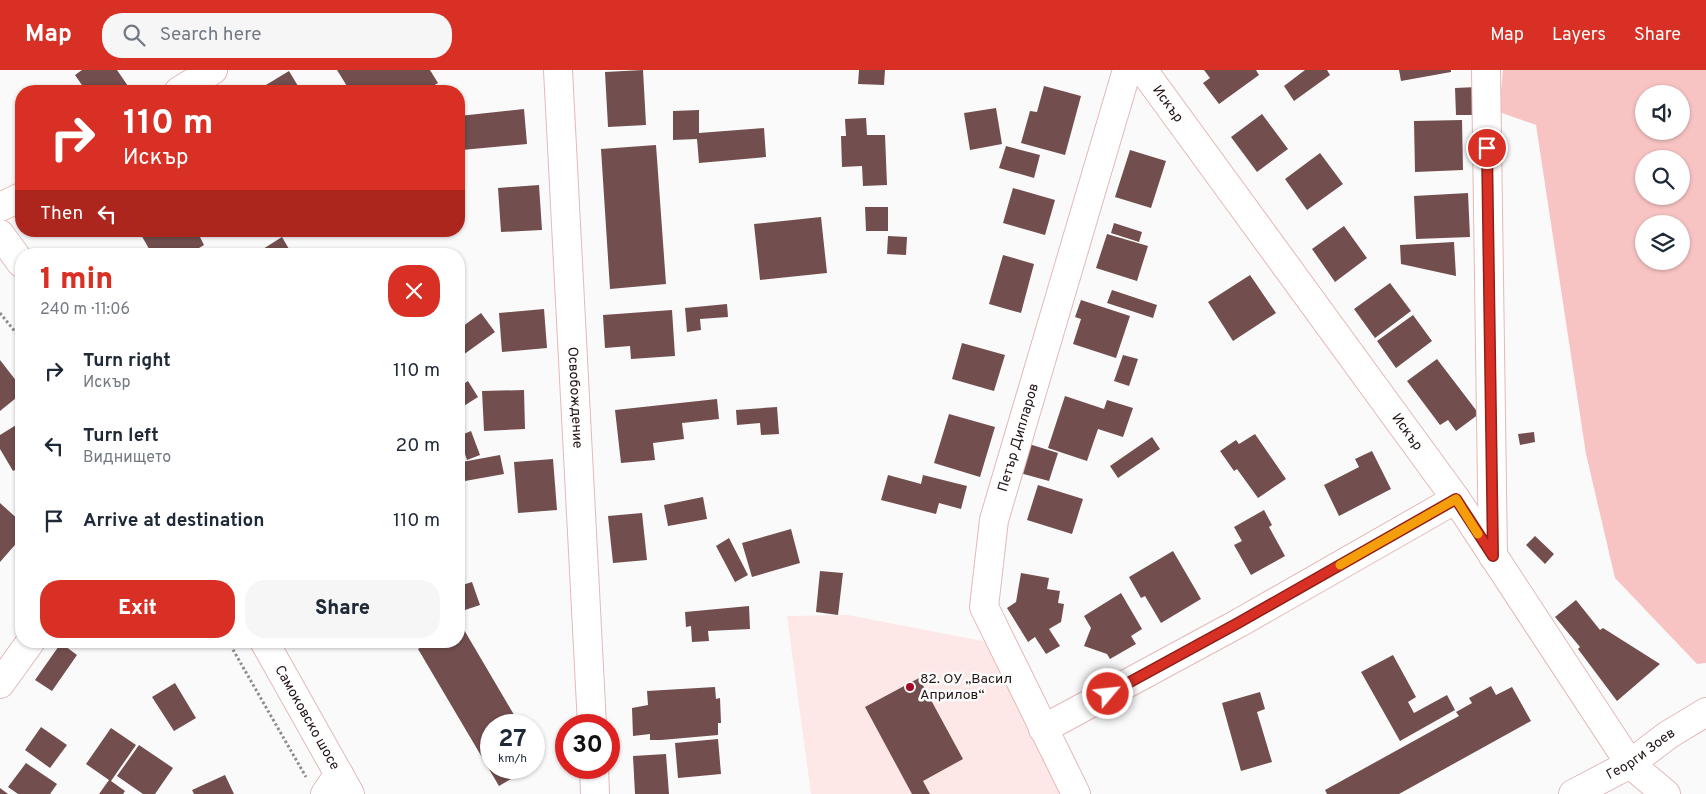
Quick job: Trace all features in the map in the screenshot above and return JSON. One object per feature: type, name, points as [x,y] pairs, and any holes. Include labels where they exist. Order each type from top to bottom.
[{"type":"street","points":[[189,85],[214,70]]},
{"type":"street","name":"Освобождение","points":[[558,70],[591,714]]},
{"type":"street","name":"Петър Дипларов","points":[[1076,794],[984,606],[994,520],[1127,70]]},
{"type":"street","name":"Искър","points":[[1142,70],[1456,499],[1630,764],[1666,794]]},
{"type":"street","points":[[1486,70],[1493,556]]},
{"type":"street","points":[[0,207],[15,200]]},
{"type":"street","points":[[0,234],[15,255]]},
{"type":"street","points":[[1043,729],[1238,623],[1456,499]]},
{"type":"street","points":[[0,684],[26,648]]},
{"type":"street","name":"Самоковско шосе","points":[[267,648],[331,787]]},
{"type":"street","name":"Георги Зоев","points":[[1573,794],[1630,764],[1668,734],[1706,712]]},
{"type":"street","points":[[594,779],[595,794]]},
{"type":"path","points":[[0,313],[15,332]]},
{"type":"path","points":[[233,648],[331,787]]},
{"type":"shaded area","points":[[1503,70],[1706,70],[1706,663],[1697,664],[1615,578],[1586,454],[1536,125],[1499,112]]},
{"type":"shaded area","name":"82. ОУ „Васил Априлов“","points":[[848,615],[1003,645],[1076,794],[811,794],[787,616]]},
{"type":"building","points":[[82,70],[117,70],[127,85],[82,85],[75,75]]},
{"type":"building","points":[[337,70],[430,70],[438,83],[435,85],[346,85]]},
{"type":"building","points":[[643,70],[646,125],[608,127],[605,72]]},
{"type":"building","points":[[859,70],[885,70],[884,85],[858,84]]},
{"type":"building","points":[[1204,70],[1256,70],[1259,75],[1219,104],[1203,83],[1210,78]]},
{"type":"building","points":[[1305,70],[1327,70],[1330,75],[1294,101],[1284,86]]},
{"type":"building","points":[[1399,70],[1451,70],[1451,72],[1401,81]]},
{"type":"building","points":[[289,71],[297,85],[266,85]]},
{"type":"building","points":[[1044,86],[1081,96],[1065,155],[1021,143],[1030,111],[1037,112]]},
{"type":"building","points":[[1477,87],[1477,115],[1456,115],[1455,88]]},
{"type":"building","points":[[996,108],[1002,144],[970,150],[964,113]]},
{"type":"building","points":[[524,109],[527,144],[465,150],[465,115]]},
{"type":"building","points":[[699,110],[699,133],[764,128],[766,157],[699,163],[697,139],[673,140],[673,111]]},
{"type":"building","points":[[1262,114],[1288,149],[1257,172],[1231,137]]},
{"type":"building","points":[[866,118],[867,135],[885,135],[887,185],[863,186],[862,166],[842,167],[841,136],[846,136],[845,119]]},
{"type":"building","points":[[1462,120],[1463,170],[1415,172],[1414,121]]},
{"type":"building","points":[[656,145],[666,284],[610,289],[601,149]]},
{"type":"building","points":[[1006,146],[1040,155],[1034,178],[999,168]]},
{"type":"building","points":[[1130,150],[1166,161],[1151,208],[1115,197]]},
{"type":"building","points":[[1320,153],[1343,184],[1307,210],[1285,179]]},
{"type":"building","points":[[539,185],[542,230],[501,232],[498,188]]},
{"type":"building","points":[[1013,188],[1055,200],[1045,235],[1003,223]]},
{"type":"building","points":[[1468,193],[1470,237],[1416,239],[1414,196]]},
{"type":"building","points":[[865,207],[888,207],[888,231],[866,231]]},
{"type":"building","points":[[821,217],[827,273],[760,280],[754,224]]},
{"type":"building","points":[[1114,223],[1142,232],[1139,242],[1111,233]]},
{"type":"building","points":[[1344,226],[1367,258],[1335,282],[1312,249]]},
{"type":"building","points":[[1107,234],[1148,246],[1137,281],[1096,268]]},
{"type":"building","points":[[888,236],[907,237],[906,255],[887,254]]},
{"type":"building","points":[[142,237],[200,237],[204,245],[199,248],[149,248]]},
{"type":"building","points":[[282,237],[288,248],[265,248]]},
{"type":"building","points":[[1454,242],[1456,276],[1401,264],[1400,245]]},
{"type":"building","points":[[1003,255],[1034,264],[1021,313],[989,304]]},
{"type":"building","points":[[1250,275],[1276,313],[1233,341],[1208,302]]},
{"type":"building","points":[[1390,283],[1411,311],[1375,338],[1354,309]]},
{"type":"building","points":[[1112,290],[1157,305],[1153,318],[1107,303]]},
{"type":"building","points":[[1081,300],[1130,316],[1116,358],[1073,344],[1081,319],[1075,317]]},
{"type":"building","points":[[727,304],[728,317],[700,319],[701,330],[687,332],[685,308]]},
{"type":"building","points":[[544,309],[547,348],[502,352],[499,313]]},
{"type":"building","points":[[672,310],[675,356],[631,359],[630,346],[605,348],[603,315]]},
{"type":"building","points":[[481,313],[495,332],[465,354],[465,325]]},
{"type":"building","points":[[1413,315],[1432,341],[1396,368],[1377,341]]},
{"type":"building","points":[[962,343],[1005,355],[994,391],[952,379]]},
{"type":"building","points":[[1123,355],[1138,359],[1129,386],[1114,381]]},
{"type":"building","points":[[1437,359],[1479,414],[1456,431],[1448,420],[1440,425],[1407,381]]},
{"type":"building","points":[[0,360],[15,379],[15,399],[0,411]]},
{"type":"building","points":[[468,381],[478,397],[465,405],[465,383]]},
{"type":"building","points":[[524,390],[525,429],[484,431],[482,391]]},
{"type":"building","points":[[1065,396],[1104,409],[1107,400],[1133,408],[1123,437],[1098,429],[1087,461],[1048,448]]},
{"type":"building","points":[[717,399],[719,419],[682,423],[684,439],[653,443],[655,460],[621,463],[615,410]]},
{"type":"building","points":[[777,407],[779,434],[761,435],[760,423],[737,425],[736,410]]},
{"type":"building","points":[[949,414],[995,427],[980,477],[934,463]]},
{"type":"building","points":[[15,426],[15,470],[13,471],[0,449],[0,435]]},
{"type":"building","points":[[471,431],[480,455],[467,460],[465,454],[465,434]]},
{"type":"building","points":[[1534,432],[1535,442],[1520,445],[1518,434]]},
{"type":"building","points":[[1255,434],[1286,479],[1258,498],[1237,469],[1234,471],[1220,451],[1236,440],[1239,444]]},
{"type":"building","points":[[1152,437],[1160,449],[1118,478],[1110,466]]},
{"type":"building","points":[[1029,444],[1058,453],[1049,481],[1020,473]]},
{"type":"building","points":[[1372,451],[1391,489],[1339,516],[1324,485],[1359,467],[1355,459]]},
{"type":"building","points":[[500,455],[504,474],[465,481],[465,461]]},
{"type":"building","points":[[553,459],[557,510],[518,513],[514,462]]},
{"type":"building","points":[[888,475],[921,484],[923,475],[967,486],[961,509],[939,503],[936,514],[881,500]]},
{"type":"building","points":[[1038,485],[1083,499],[1072,534],[1027,520]]},
{"type":"building","points":[[703,497],[707,519],[668,526],[664,505]]},
{"type":"building","points":[[0,503],[15,517],[15,545],[0,562]]},
{"type":"building","points":[[1264,510],[1272,525],[1269,527],[1285,556],[1251,575],[1234,545],[1242,541],[1234,527]]},
{"type":"building","points":[[642,513],[647,560],[613,563],[608,516]]},
{"type":"building","points":[[791,529],[800,563],[752,577],[742,543]]},
{"type":"building","points":[[1535,536],[1554,554],[1545,564],[1526,545]]},
{"type":"building","points":[[729,538],[748,575],[735,582],[716,546]]},
{"type":"building","points":[[1173,551],[1201,599],[1161,623],[1145,596],[1141,598],[1129,577]]},
{"type":"building","points":[[820,571],[843,573],[838,615],[816,612]]},
{"type":"building","points":[[1021,573],[1049,578],[1047,589],[1060,591],[1058,603],[1064,604],[1061,622],[1049,629],[1060,646],[1046,654],[1035,637],[1028,642],[1007,608],[1016,602]]},
{"type":"building","points":[[472,582],[480,605],[465,610],[465,584]]},
{"type":"building","points":[[1121,593],[1142,629],[1131,636],[1136,644],[1110,659],[1107,654],[1084,646],[1091,628],[1084,616]]},
{"type":"building","points":[[1576,600],[1600,630],[1603,628],[1660,664],[1617,701],[1578,649],[1580,647],[1555,617]]},
{"type":"building","points":[[749,606],[750,629],[708,631],[709,641],[692,642],[691,626],[686,627],[685,612]]},
{"type":"building","points":[[465,632],[514,714],[480,714],[480,754],[418,649],[465,648]]},
{"type":"building","points":[[57,648],[68,648],[77,655],[52,691],[35,680]]},
{"type":"building","points":[[1393,655],[1416,697],[1408,702],[1414,713],[1447,695],[1455,710],[1400,741],[1361,672]]},
{"type":"building","points":[[919,678],[963,759],[923,781],[930,794],[912,794],[865,707]]},
{"type":"building","points":[[175,683],[196,718],[174,731],[152,697]]},
{"type":"building","points":[[1491,686],[1496,695],[1512,687],[1531,721],[1399,794],[1327,794],[1325,790],[1459,716],[1456,712],[1472,703],[1469,698]]},
{"type":"building","points":[[715,687],[716,699],[720,698],[721,723],[718,723],[718,735],[661,740],[650,740],[650,734],[633,736],[632,708],[648,705],[647,691]]},
{"type":"building","points":[[1260,692],[1265,709],[1257,712],[1272,762],[1241,771],[1222,703]]},
{"type":"building","points":[[41,727],[67,745],[50,768],[25,750]]},
{"type":"building","points":[[111,728],[136,745],[111,781],[125,791],[123,794],[99,794],[109,780],[86,764]]},
{"type":"building","points":[[718,739],[721,774],[678,778],[675,743]]},
{"type":"building","points":[[139,745],[173,768],[155,794],[143,794],[117,776]]},
{"type":"building","points":[[666,754],[669,794],[635,794],[633,756]]},
{"type":"building","points":[[26,763],[57,784],[50,794],[18,794],[8,787]]},
{"type":"building","points":[[225,775],[234,794],[194,794],[192,790]]},
{"type":"building","points":[[495,779],[511,779],[499,786]]},
{"type":"building","points":[[0,788],[8,794],[0,794]]},
{"type":"slow traffic","points":[[1340,565],[1456,499],[1478,534]]},
{"type":"place","name":"82. ОУ „Васил Априлов“","points":[[910,687]]},
{"type":"route","points":[[1108,694],[1238,623],[1456,499],[1493,556],[1487,148]]}]
